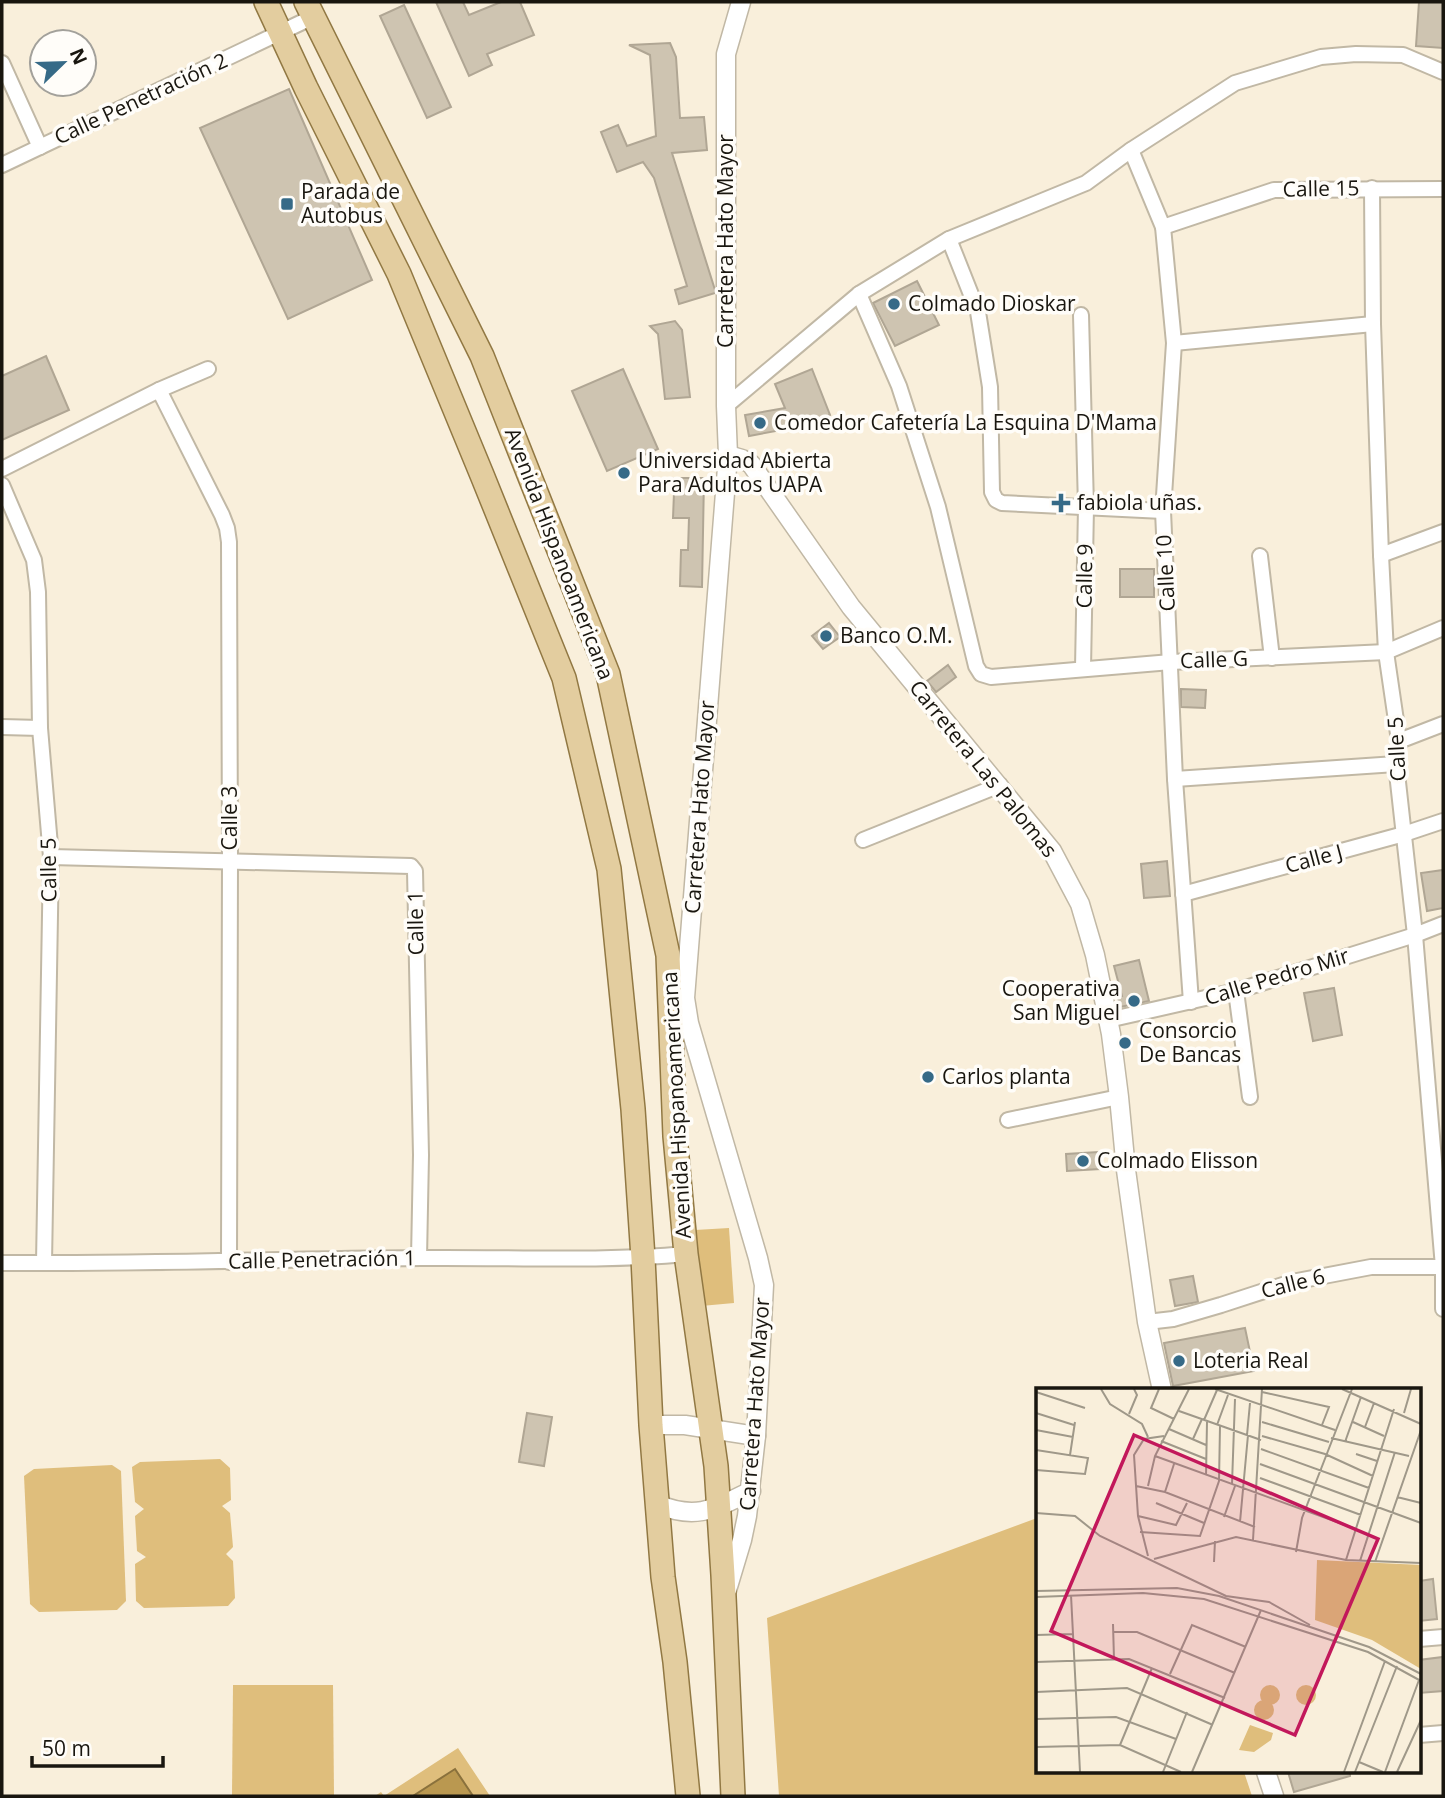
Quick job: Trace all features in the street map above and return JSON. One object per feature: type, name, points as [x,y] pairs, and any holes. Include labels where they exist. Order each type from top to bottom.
[{"type":"main road","name":"Avenida Hispanoamericana","points":[[266,2],[399,274],[564,678],[609,869],[633,1109],[651,1425],[663,1577],[675,1662],[688,1796]]},
{"type":"main road","name":"Avenida Hispanoamericana","points":[[310,9],[482,356],[608,674],[668,955],[675,1136],[686,1254],[712,1429],[719,1506],[733,1796]]},
{"type":"street","name":"Carretera Hato Mayor","points":[[724,1600],[742,1541],[751,1490],[764,1285],[689,1023],[685,998],[728,454],[726,54],[741,2]]},
{"type":"street","name":"Avenida Hispanoamericana","points":[[281,34],[310,9]]},
{"type":"street","name":"Calle Penetración 2","points":[[2,165],[281,34]]},
{"type":"street","points":[[726,406],[859,294],[949,239],[1086,183],[1130,150],[1235,83],[1321,57],[1356,54],[1404,55],[1443,72]]},
{"type":"street","points":[[2,63],[40,147]]},
{"type":"street","name":"Calle 10","points":[[1130,150],[1163,227],[1174,344],[1163,511],[1175,779],[1191,1002]]},
{"type":"street","name":"Calle 5","points":[[1373,188],[1373,324],[1386,652],[1399,741],[1396,764],[1416,935],[1443,1267],[1443,1309]]},
{"type":"street","name":"Calle 15","points":[[1163,227],[1274,190],[1443,189]]},
{"type":"street","points":[[949,239],[978,312],[990,387],[992,492],[996,500],[1002,503],[1163,511]]},
{"type":"street","name":"Calle G","points":[[859,294],[899,386],[938,507],[976,666],[981,674],[990,677],[1171,662],[1386,652],[1443,628]]},
{"type":"street","name":"Calle 9","points":[[1081,315],[1086,508],[1083,668]]},
{"type":"street","points":[[1174,344],[1373,324]]},
{"type":"street","points":[[2,469],[159,390],[208,369]]},
{"type":"street","name":"Calle 3","points":[[159,390],[227,528],[229,542],[229,1262]]},
{"type":"street","name":"Carretera Las Palomas","points":[[728,454],[751,464],[851,607],[1052,851],[1080,904],[1095,955],[1108,1020],[1147,1322],[1162,1388]]},
{"type":"street","name":"Calle 5","points":[[2,485],[34,560],[37,574],[40,728],[51,857],[44,1263]]},
{"type":"street","points":[[1381,555],[1443,532]]},
{"type":"street","points":[[1261,556],[1272,658]]},
{"type":"street","points":[[1399,741],[1443,724]]},
{"type":"street","points":[[2,727],[40,728]]},
{"type":"street","points":[[1175,779],[1396,764]]},
{"type":"street","points":[[863,840],[999,785]]},
{"type":"street","name":"Calle J","points":[[1183,894],[1443,821]]},
{"type":"street","name":"Calle 1","points":[[51,857],[411,866],[415,871],[421,1155],[419,1258]]},
{"type":"street","name":"Calle Pedro Mir","points":[[1108,1020],[1236,991],[1416,935],[1443,924]]},
{"type":"street","points":[[1236,991],[1250,1097]]},
{"type":"street","points":[[1008,1120],[1119,1097]]},
{"type":"street","name":"Avenida Hispanoamericana","points":[[643,1258],[686,1254]]},
{"type":"street","name":"Calle Penetración 1","points":[[2,1262],[643,1258]]},
{"type":"street","name":"Calle 6","points":[[1147,1322],[1173,1318],[1292,1282],[1371,1267],[1443,1267]]},
{"type":"street","points":[[651,1425],[674,1424],[756,1437]]},
{"type":"street","points":[[657,1504],[675,1512],[693,1512],[719,1506],[751,1490]]},
{"type":"street","points":[[1420,1639],[1443,1637]]},
{"type":"street","points":[[1420,1735],[1443,1733]]},
{"type":"street","points":[[1266,1773],[1274,1796]]},
{"type":"shaded area","points":[[729,1228],[734,1303],[701,1306],[695,1230]]},
{"type":"shaded area","points":[[220,1459],[230,1468],[231,1500],[222,1506],[230,1513],[233,1547],[226,1554],[233,1561],[235,1598],[228,1606],[144,1608],[136,1601],[135,1564],[146,1557],[137,1551],[135,1516],[144,1509],[135,1502],[132,1467],[140,1462]]},
{"type":"shaded area","points":[[112,1465],[121,1471],[126,1601],[117,1610],[39,1612],[30,1604],[24,1476],[34,1469]]},
{"type":"shaded area","points":[[1036,1518],[1036,1773],[1244,1773],[1252,1796],[779,1796],[767,1618]]},
{"type":"shaded area","points":[[233,1685],[333,1685],[334,1796],[232,1796]]},
{"type":"shaded area","points":[[458,1748],[490,1796],[384,1796]]},
{"type":"shaded area","points":[[455,1769],[473,1796],[413,1796]]},
{"type":"building","points":[[436,2],[463,2],[469,15],[501,2],[520,2],[534,35],[487,54],[492,65],[469,76]]},
{"type":"building","points":[[1419,2],[1443,2],[1443,48],[1416,46]]},
{"type":"building","points":[[404,5],[451,107],[427,118],[380,16]]},
{"type":"building","points":[[670,43],[676,57],[680,118],[704,117],[707,150],[672,153],[715,290],[715,293],[679,304],[675,290],[687,286],[654,178],[643,162],[617,172],[601,132],[618,125],[627,146],[656,136],[650,55],[629,45]]},
{"type":"building","name":"Parada de Autobus","points":[[289,89],[372,280],[288,319],[200,128]]},
{"type":"building","points":[[917,281],[939,325],[895,346],[873,303]]},
{"type":"building","points":[[675,321],[682,330],[690,397],[665,399],[658,334],[650,326]]},
{"type":"building","points":[[46,356],[69,410],[2,440],[2,376]]},
{"type":"building","points":[[623,369],[658,449],[607,471],[572,391]]},
{"type":"building","points":[[812,369],[830,415],[793,430],[792,428],[749,436],[745,415],[785,408],[775,384]]},
{"type":"building","points":[[674,478],[704,478],[702,587],[680,586],[681,550],[688,550],[689,518],[673,518]]},
{"type":"building","points":[[1120,569],[1154,569],[1154,597],[1120,597]]},
{"type":"building","name":"Banco O.M.","points":[[829,623],[840,637],[823,649],[812,636]]},
{"type":"building","points":[[948,665],[956,677],[936,692],[927,681]]},
{"type":"building","points":[[1181,689],[1206,690],[1205,708],[1181,707]]},
{"type":"building","points":[[1167,861],[1170,896],[1144,898],[1141,864]]},
{"type":"building","points":[[1443,870],[1443,908],[1427,911],[1421,873]]},
{"type":"building","points":[[1139,960],[1149,1001],[1120,1007],[1118,997],[1122,996],[1114,966]]},
{"type":"building","points":[[1334,988],[1342,1035],[1313,1041],[1304,993]]},
{"type":"building","name":"Colmado Elisson","points":[[1098,1152],[1100,1169],[1067,1171],[1066,1154]]},
{"type":"building","points":[[1193,1276],[1198,1302],[1175,1306],[1170,1280]]},
{"type":"building","points":[[1245,1328],[1254,1371],[1173,1386],[1164,1343]]},
{"type":"building","points":[[527,1413],[552,1417],[544,1466],[519,1462]]},
{"type":"building","points":[[1433,1579],[1437,1619],[1420,1621],[1420,1581]]},
{"type":"building","points":[[1443,1657],[1443,1691],[1420,1693],[1420,1660]]},
{"type":"building","points":[[1288,1773],[1350,1773],[1350,1776],[1294,1792]]},
{"type":"place","name":"Parada de Autobus","points":[[287,204]]},
{"type":"place","name":"Colmado Dioskar","points":[[894,304]]},
{"type":"place","name":"Comedor Cafetería La Esquina D'Mama","points":[[760,423]]},
{"type":"place","name":"Universidad Abierta Para Adultos UAPA","points":[[624,473]]},
{"type":"place","name":"fabiola uñas.","points":[[1061,503]]},
{"type":"place","name":"Banco O.M.","points":[[826,636]]},
{"type":"place","name":"Cooperativa San Miguel","points":[[1134,1001]]},
{"type":"place","name":"Consorcio De Bancas","points":[[1125,1043]]},
{"type":"place","name":"Carlos planta","points":[[928,1077]]},
{"type":"place","name":"Colmado Elisson","points":[[1083,1161]]},
{"type":"place","name":"Loteria Real","points":[[1179,1361]]}]
